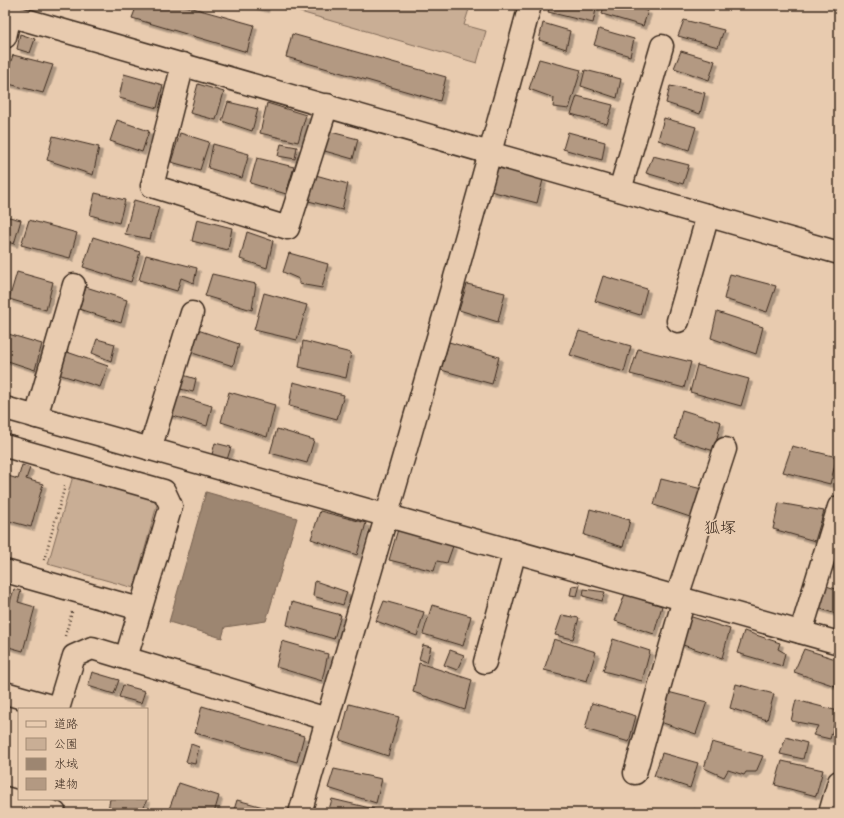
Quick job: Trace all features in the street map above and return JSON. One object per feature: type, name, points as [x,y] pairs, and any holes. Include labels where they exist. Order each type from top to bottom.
[{"type":"street","points":[[300,813],[491,152],[530,5]]},
{"type":"street","points":[[5,36],[8,14],[839,253]]},
{"type":"street","points":[[620,190],[662,46]]},
{"type":"street","points":[[183,64],[152,186],[288,228],[327,105]]},
{"type":"street","points":[[678,320],[708,215]]},
{"type":"street","points":[[36,416],[74,285]]},
{"type":"street","points":[[150,449],[192,314]]},
{"type":"street","points":[[5,408],[839,643]]},
{"type":"street","points":[[5,446],[164,491],[171,506],[126,658]]},
{"type":"street","points":[[635,773],[680,598],[725,449]]},
{"type":"street","points":[[801,632],[839,507]]},
{"type":"street","points":[[485,662],[516,552]]},
{"type":"street","points":[[5,571],[140,609]]},
{"type":"street","points":[[58,708],[74,656],[92,648],[327,719]]},
{"type":"street","points":[[5,693],[55,708]]},
{"type":"street","points":[[830,813],[839,782]]},
{"type":"street","points":[[5,798],[31,802],[55,813]]},
{"type":"path","points":[[38,580],[71,464]]},
{"type":"path","points":[[64,640],[73,611]]},
{"type":"green space","points":[[291,5],[466,5],[470,6],[464,25],[486,31],[477,63],[290,9]]},
{"type":"green space","points":[[73,476],[154,500],[157,505],[134,588],[48,564]]},
{"type":"water","points":[[206,492],[297,518],[266,621],[225,627],[222,638],[169,622]]},
{"type":"building","points":[[137,5],[182,5],[254,25],[247,52],[132,18]]},
{"type":"building","points":[[251,5],[266,5],[265,9]]},
{"type":"building","points":[[550,5],[597,5],[593,23],[548,12]]},
{"type":"building","points":[[604,5],[628,5],[648,11],[643,26],[602,14]]},
{"type":"building","points":[[684,20],[724,30],[718,47],[678,36]]},
{"type":"building","points":[[543,23],[570,31],[566,49],[539,40]]},
{"type":"building","points":[[599,29],[634,39],[630,56],[594,45]]},
{"type":"building","points":[[20,34],[35,39],[30,53],[17,49]]},
{"type":"building","points":[[292,34],[446,77],[440,101],[286,57]]},
{"type":"building","points":[[681,51],[715,61],[709,80],[674,68]]},
{"type":"building","points":[[13,55],[53,65],[43,93],[5,83]]},
{"type":"building","points":[[539,59],[581,70],[569,109],[553,107],[554,98],[529,89]]},
{"type":"building","points":[[585,70],[621,79],[617,98],[581,86]]},
{"type":"building","points":[[124,74],[163,85],[157,108],[119,98]]},
{"type":"building","points":[[198,84],[224,92],[216,120],[190,113]]},
{"type":"building","points":[[670,86],[705,93],[700,114],[666,103]]},
{"type":"building","points":[[577,96],[613,105],[607,124],[571,114]]},
{"type":"building","points":[[228,102],[258,109],[252,131],[222,121]]},
{"type":"building","points":[[267,103],[306,115],[298,142],[260,133]]},
{"type":"building","points":[[664,118],[696,127],[689,150],[658,140]]},
{"type":"building","points":[[117,120],[149,131],[142,152],[110,141]]},
{"type":"building","points":[[327,131],[358,139],[353,159],[321,150]]},
{"type":"building","points":[[568,132],[605,142],[602,160],[563,149]]},
{"type":"building","points":[[180,133],[209,142],[200,170],[171,162]]},
{"type":"building","points":[[53,136],[99,147],[93,175],[47,160]]},
{"type":"building","points":[[213,144],[249,154],[242,178],[208,168]]},
{"type":"building","points":[[281,144],[297,147],[295,159],[278,156]]},
{"type":"building","points":[[653,156],[689,165],[683,184],[646,173]]},
{"type":"building","points":[[257,158],[294,167],[286,194],[250,183]]},
{"type":"building","points":[[497,166],[543,180],[537,203],[490,191]]},
{"type":"building","points":[[312,174],[348,184],[342,210],[305,200]]},
{"type":"building","points":[[95,193],[125,200],[119,223],[90,215]]},
{"type":"building","points":[[134,200],[159,207],[150,239],[125,234]]},
{"type":"building","points":[[5,216],[21,220],[14,244],[5,241]]},
{"type":"building","points":[[197,219],[232,228],[228,250],[192,241]]},
{"type":"building","points":[[29,220],[77,233],[70,258],[21,245]]},
{"type":"building","points":[[247,232],[273,241],[267,268],[240,259]]},
{"type":"building","points":[[93,237],[140,252],[131,282],[83,267]]},
{"type":"building","points":[[289,253],[328,264],[322,288],[299,284],[299,279],[283,272]]},
{"type":"building","points":[[146,255],[197,268],[194,283],[181,278],[177,291],[139,280]]},
{"type":"building","points":[[17,272],[53,282],[46,310],[9,299]]},
{"type":"building","points":[[212,274],[256,284],[252,310],[205,296]]},
{"type":"building","points":[[730,274],[776,286],[767,312],[724,299]]},
{"type":"building","points":[[603,276],[647,289],[640,315],[595,301]]},
{"type":"building","points":[[467,284],[505,293],[498,322],[459,310]]},
{"type":"building","points":[[86,287],[127,300],[121,323],[79,309]]},
{"type":"building","points":[[264,293],[307,305],[297,340],[254,330]]},
{"type":"building","points":[[717,312],[763,327],[756,354],[711,338]]},
{"type":"building","points":[[192,328],[239,344],[233,366],[186,351]]},
{"type":"building","points":[[579,331],[631,346],[624,372],[570,355]]},
{"type":"building","points":[[5,333],[42,344],[35,370],[5,360]]},
{"type":"building","points":[[97,339],[115,344],[111,361],[92,353]]},
{"type":"building","points":[[303,341],[351,353],[346,378],[299,367]]},
{"type":"building","points":[[449,342],[499,357],[492,384],[441,370]]},
{"type":"building","points":[[638,349],[691,362],[684,388],[630,374]]},
{"type":"building","points":[[64,351],[108,366],[100,387],[58,374]]},
{"type":"building","points":[[697,365],[749,379],[741,406],[690,392]]},
{"type":"building","points":[[180,374],[196,379],[193,392],[176,388]]},
{"type":"building","points":[[293,382],[344,395],[337,419],[289,406]]},
{"type":"building","points":[[229,392],[275,405],[267,437],[221,422]]},
{"type":"building","points":[[172,394],[212,406],[207,426],[166,414]]},
{"type":"building","points":[[682,410],[721,422],[714,451],[675,439]]},
{"type":"building","points":[[277,429],[314,440],[307,463],[270,453]]},
{"type":"building","points":[[215,443],[231,447],[226,463],[211,458]]},
{"type":"building","points":[[792,446],[837,457],[830,484],[783,472]]},
{"type":"building","points":[[22,465],[30,468],[26,479],[43,484],[31,527],[5,520],[5,475],[18,479]]},
{"type":"building","points":[[661,479],[702,489],[693,518],[654,505]]},
{"type":"building","points":[[779,503],[824,511],[815,541],[773,529]]},
{"type":"building","points":[[590,509],[630,520],[623,547],[584,535]]},
{"type":"building","points":[[320,511],[366,523],[357,555],[311,539]]},
{"type":"building","points":[[398,529],[453,546],[447,563],[437,561],[434,571],[389,560]]},
{"type":"building","points":[[839,544],[839,569],[829,567]]},
{"type":"building","points":[[315,581],[347,592],[343,605],[313,596]]},
{"type":"building","points":[[580,585],[577,596],[570,595],[572,586]]},
{"type":"building","points":[[823,585],[839,590],[839,615],[815,607]]},
{"type":"building","points":[[14,589],[21,591],[18,602],[35,607],[23,651],[5,646],[5,600],[10,602]]},
{"type":"building","points":[[584,589],[605,592],[602,601],[583,596]]},
{"type":"building","points":[[625,594],[662,606],[654,634],[615,621]]},
{"type":"building","points":[[384,601],[424,612],[417,636],[376,621]]},
{"type":"building","points":[[292,602],[341,615],[334,639],[287,625]]},
{"type":"building","points":[[432,605],[471,616],[463,646],[423,634]]},
{"type":"building","points":[[562,615],[579,618],[573,639],[555,635]]},
{"type":"building","points":[[689,616],[730,629],[722,658],[680,644]]},
{"type":"building","points":[[744,631],[780,643],[778,649],[785,653],[782,666],[737,653]]},
{"type":"building","points":[[554,639],[596,652],[587,681],[544,670]]},
{"type":"building","points":[[613,639],[650,651],[642,681],[603,671]]},
{"type":"building","points":[[282,641],[328,654],[322,681],[276,667]]},
{"type":"building","points":[[423,645],[431,647],[427,662],[419,659]]},
{"type":"building","points":[[804,649],[839,660],[839,673],[835,686],[794,672]]},
{"type":"building","points":[[450,650],[464,655],[457,670],[444,665]]},
{"type":"building","points":[[419,663],[472,680],[465,710],[413,692]]},
{"type":"building","points":[[92,672],[119,680],[114,694],[88,686]]},
{"type":"building","points":[[736,684],[774,694],[767,720],[730,708]]},
{"type":"building","points":[[123,685],[145,691],[141,703],[119,697]]},
{"type":"building","points":[[664,691],[707,702],[696,734],[654,720]]},
{"type":"building","points":[[796,700],[838,711],[830,739],[813,735],[818,726],[791,721]]},
{"type":"building","points":[[592,703],[636,716],[629,742],[585,729]]},
{"type":"building","points":[[349,704],[399,717],[388,756],[340,740]]},
{"type":"building","points":[[202,706],[304,736],[297,762],[195,733]]},
{"type":"building","points":[[786,737],[807,743],[803,759],[780,754]]},
{"type":"building","points":[[712,742],[763,756],[756,772],[746,772],[744,775],[728,770],[724,777],[704,768]]},
{"type":"building","points":[[191,744],[199,747],[195,764],[186,762]]},
{"type":"building","points":[[662,753],[698,763],[690,788],[654,776]]},
{"type":"building","points":[[782,761],[823,770],[816,796],[775,785]]},
{"type":"building","points":[[334,769],[382,779],[376,803],[328,788]]},
{"type":"building","points":[[179,783],[219,796],[214,813],[182,813],[169,809]]},
{"type":"building","points":[[332,799],[374,809],[373,813],[328,813]]},
{"type":"building","points":[[110,800],[147,800],[142,813],[117,813],[108,810]]},
{"type":"building","points":[[237,800],[282,812],[282,813],[233,813]]},
{"type":"building","points":[[694,809],[708,813],[692,813]]},
{"type":"district","name":"狐塚","points":[[720,528]]}]
